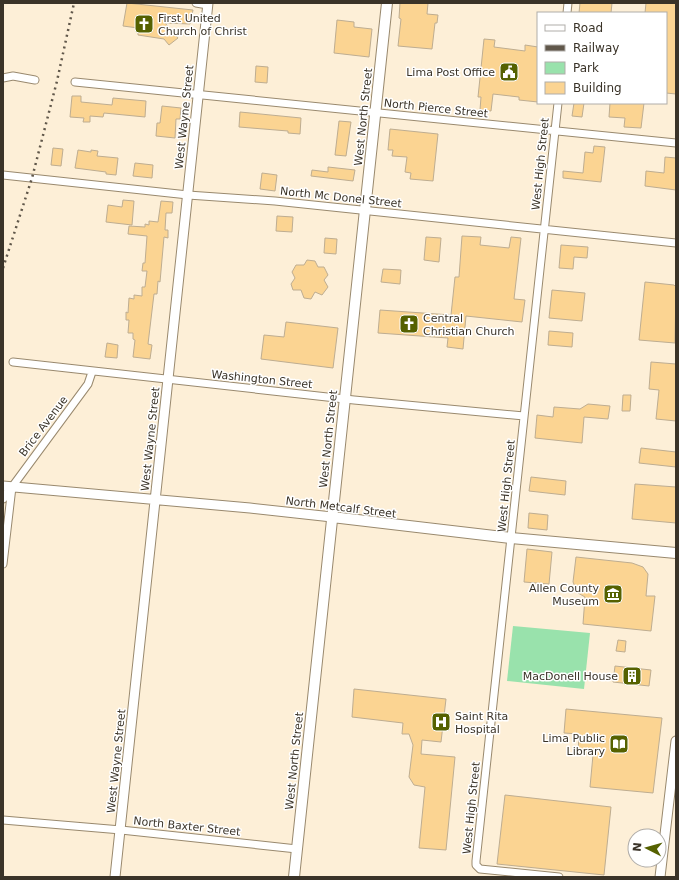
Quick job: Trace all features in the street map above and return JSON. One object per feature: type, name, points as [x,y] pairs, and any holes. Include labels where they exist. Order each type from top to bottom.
[{"type":"main road","name":"West North Street","points":[[294,877],[387,3]]},
{"type":"main road","name":"North Metcalf Street","points":[[332,517],[511,538],[676,553]]},
{"type":"street","points":[[196,3],[208,4]]},
{"type":"street","name":"West Wayne Street","points":[[115,877],[208,4]]},
{"type":"street","points":[[3,78],[13,76],[35,80]]},
{"type":"street","name":"North Pierce Street","points":[[75,82],[676,143]]},
{"type":"street","name":"West High Street","points":[[558,104],[476,865],[480,869],[559,877]]},
{"type":"street","name":"North Mc Donel Street","points":[[3,175],[188,195],[277,202],[676,243]]},
{"type":"street","name":"Washington Street","points":[[13,362],[345,399],[524,416]]},
{"type":"street","name":"Brice Avenue","points":[[3,564],[7,486],[88,384],[92,372]]},
{"type":"street","points":[[3,498],[7,486]]},
{"type":"street","name":"North Metcalf Street","points":[[7,486],[332,517]]},
{"type":"street","points":[[660,877],[676,741]]},
{"type":"street","name":"North Baxter Street","points":[[3,820],[121,830],[296,849]]},
{"type":"green space","points":[[513,626],[590,633],[584,689],[507,681]]},
{"type":"building","name":"First United Church of Christ","points":[[127,3],[193,10],[190,24],[165,23],[178,38],[169,45],[164,39],[138,35],[138,28],[123,26]]},
{"type":"building","points":[[400,3],[428,3],[427,14],[438,15],[437,23],[435,23],[432,49],[398,46],[401,19],[399,18]]},
{"type":"building","points":[[580,3],[612,3],[611,12],[579,12]]},
{"type":"building","points":[[646,3],[676,3],[676,94],[667,93],[667,12],[645,12]]},
{"type":"building","points":[[337,20],[354,22],[354,27],[372,29],[369,57],[334,53]]},
{"type":"building","name":"Lima Post Office","points":[[484,39],[495,40],[494,47],[525,51],[525,45],[537,47],[537,102],[519,100],[519,97],[493,94],[491,111],[480,110],[481,97],[478,97]]},
{"type":"building","points":[[256,66],[268,67],[267,83],[255,82]]},
{"type":"building","points":[[72,96],[81,96],[81,102],[112,105],[113,98],[146,101],[145,117],[104,113],[103,117],[90,116],[90,122],[83,122],[84,118],[70,117]]},
{"type":"building","points":[[574,104],[584,104],[582,117],[572,116]]},
{"type":"building","points":[[610,104],[644,104],[641,128],[624,127],[625,118],[609,117]]},
{"type":"building","points":[[162,106],[181,108],[180,119],[176,119],[175,138],[156,136],[157,123],[160,123]]},
{"type":"building","points":[[240,112],[301,118],[300,134],[288,133],[288,131],[239,127]]},
{"type":"building","points":[[339,121],[351,122],[346,156],[335,155]]},
{"type":"building","points":[[390,129],[438,134],[433,181],[410,179],[411,173],[405,172],[407,157],[392,156],[393,150],[388,150]]},
{"type":"building","points":[[594,146],[605,147],[601,182],[563,178],[563,171],[583,173],[585,152],[593,153]]},
{"type":"building","points":[[53,148],[63,149],[61,166],[51,165]]},
{"type":"building","points":[[78,150],[91,152],[91,150],[98,151],[97,156],[118,158],[116,175],[106,174],[106,172],[75,168]]},
{"type":"building","points":[[665,157],[676,158],[676,190],[645,186],[646,171],[664,173]]},
{"type":"building","points":[[135,163],[153,165],[152,178],[133,176]]},
{"type":"building","points":[[328,167],[355,170],[353,181],[311,176],[312,170],[328,172]]},
{"type":"building","points":[[262,173],[277,175],[275,191],[260,189]]},
{"type":"building","points":[[123,200],[134,201],[132,225],[106,222],[108,205],[122,207]]},
{"type":"building","points":[[161,201],[173,202],[172,213],[166,213],[165,230],[168,230],[168,238],[164,237],[160,282],[158,281],[157,294],[154,294],[148,344],[152,345],[150,359],[133,357],[135,340],[133,339],[133,333],[128,333],[129,320],[126,320],[126,312],[128,313],[129,298],[134,299],[134,295],[142,296],[142,287],[145,287],[147,271],[142,271],[143,263],[145,263],[147,236],[128,234],[129,226],[145,227],[145,224],[149,225],[149,221],[158,222]]},
{"type":"building","points":[[277,216],[293,217],[292,232],[276,231]]},
{"type":"building","points":[[462,236],[481,237],[480,245],[509,248],[511,237],[521,238],[514,299],[525,300],[522,322],[466,316],[463,349],[447,347],[448,338],[378,333],[380,310],[451,315],[455,277],[459,277]]},
{"type":"building","points":[[426,237],[441,238],[439,262],[424,260]]},
{"type":"building","points":[[325,238],[337,239],[336,254],[324,253]]},
{"type":"building","points":[[561,245],[588,247],[587,258],[574,257],[573,269],[559,268]]},
{"type":"building","points":[[307,260],[315,261],[318,267],[324,267],[328,275],[324,280],[328,287],[322,295],[315,292],[311,299],[304,298],[301,290],[293,290],[291,284],[295,278],[292,272],[296,265],[304,265]]},
{"type":"building","points":[[383,269],[401,270],[400,284],[381,282]]},
{"type":"building","points":[[645,282],[674,285],[676,287],[675,343],[639,340]]},
{"type":"building","points":[[552,290],[585,293],[582,321],[549,318]]},
{"type":"building","points":[[286,322],[338,328],[333,368],[261,359],[264,335],[284,337]]},
{"type":"building","points":[[549,331],[573,333],[572,347],[548,345]]},
{"type":"building","points":[[107,343],[118,345],[117,358],[105,357]]},
{"type":"building","points":[[651,362],[676,364],[676,421],[656,419],[659,390],[649,389]]},
{"type":"building","points":[[623,395],[631,395],[630,411],[622,411]]},
{"type":"building","points":[[588,404],[610,406],[608,419],[584,417],[582,443],[535,438],[537,415],[553,417],[554,407],[580,409]]},
{"type":"building","points":[[641,448],[676,452],[676,467],[639,463]]},
{"type":"building","points":[[531,477],[566,481],[565,495],[529,491]]},
{"type":"building","points":[[635,484],[676,487],[676,523],[632,519]]},
{"type":"building","points":[[529,513],[548,515],[547,530],[528,528]]},
{"type":"building","points":[[527,549],[552,552],[549,584],[524,582]]},
{"type":"building","name":"Allen County Museum","points":[[576,557],[632,563],[643,567],[648,574],[646,596],[655,596],[651,631],[583,624],[585,597],[578,593],[573,582]]},
{"type":"building","points":[[618,640],[626,641],[625,652],[616,651]]},
{"type":"building","name":"MacDonell House","points":[[615,666],[651,670],[649,686],[613,682]]},
{"type":"building","points":[[354,689],[446,699],[441,742],[422,740],[421,754],[455,757],[446,850],[419,848],[425,787],[414,785],[409,777],[413,745],[409,734],[402,734],[403,723],[352,717]]},
{"type":"building","name":"Lima Public Library","points":[[566,709],[662,718],[653,793],[590,787],[593,755],[578,753],[579,734],[564,733]]},
{"type":"building","points":[[505,795],[611,807],[604,875],[497,864]]},
{"type":"railway","points":[[3,268],[32,178],[57,81],[74,3]]},
{"type":"place","name":"First United Church of Christ","points":[[144,24]]},
{"type":"place","name":"Lima Post Office","points":[[509,72]]},
{"type":"place","name":"Central Christian Church","points":[[409,324]]},
{"type":"place","name":"Allen County Museum","points":[[613,594]]},
{"type":"place","name":"MacDonell House","points":[[632,676]]},
{"type":"place","name":"Saint Rita Hospital","points":[[441,722]]},
{"type":"place","name":"Lima Public Library","points":[[619,744]]}]
